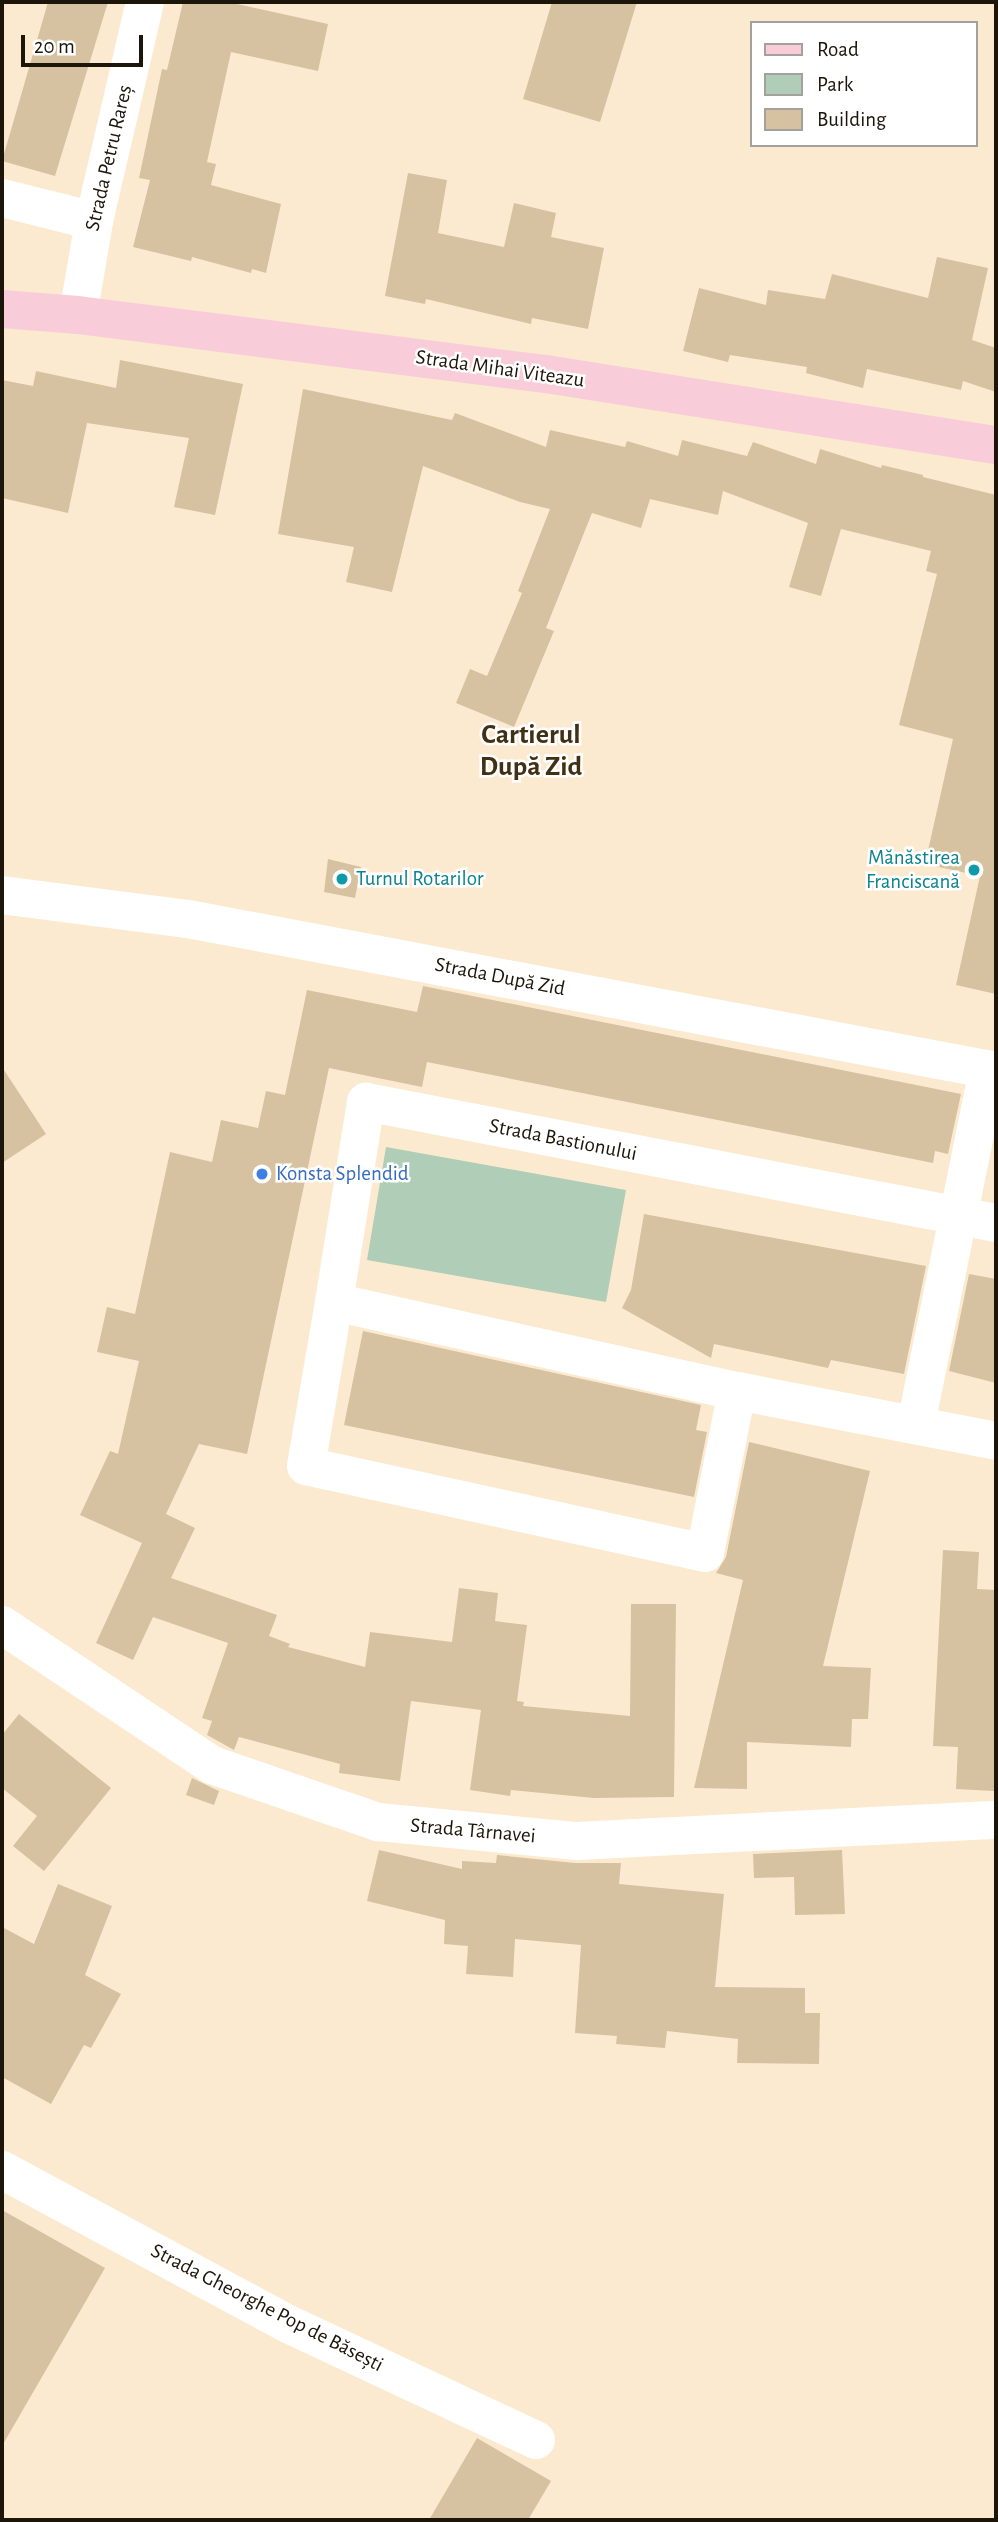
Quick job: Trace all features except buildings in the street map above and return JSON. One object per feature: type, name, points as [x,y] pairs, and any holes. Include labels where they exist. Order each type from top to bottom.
[{"type":"main road","name":"Strada Mihai Viteazu","points":[[2,309],[78,315],[546,374],[996,445]]},
{"type":"street","name":"Strada Petru Rareș","points":[[78,315],[94,221],[145,2]]},
{"type":"street","points":[[2,198],[94,221]]},
{"type":"street","name":"Strada După Zid","points":[[2,895],[188,919],[992,1070]]},
{"type":"street","points":[[916,1424],[958,1215],[992,1070]]},
{"type":"street","name":"Strada Bastionului","points":[[737,1391],[705,1553],[306,1466],[366,1102],[996,1223]]},
{"type":"street","points":[[334,1302],[737,1391],[996,1441]]},
{"type":"street","name":"Strada Târnavei","points":[[2,1625],[212,1765],[378,1822],[577,1841],[996,1819]]},
{"type":"street","name":"Strada Gheorghe Pop de Băsești","points":[[2,2170],[286,2323],[536,2440]]},
{"type":"green space","points":[[386,1147],[626,1190],[606,1302],[367,1260]]},
{"type":"place","name":"Mănăstirea Franciscană","points":[[974,870]]},
{"type":"place","name":"Turnul Rotarilor","points":[[342,879]]},
{"type":"place","name":"Konsta Splendid","points":[[262,1174]]},
{"type":"district","name":"Cartierul După Zid","points":[[531,751]]}]
